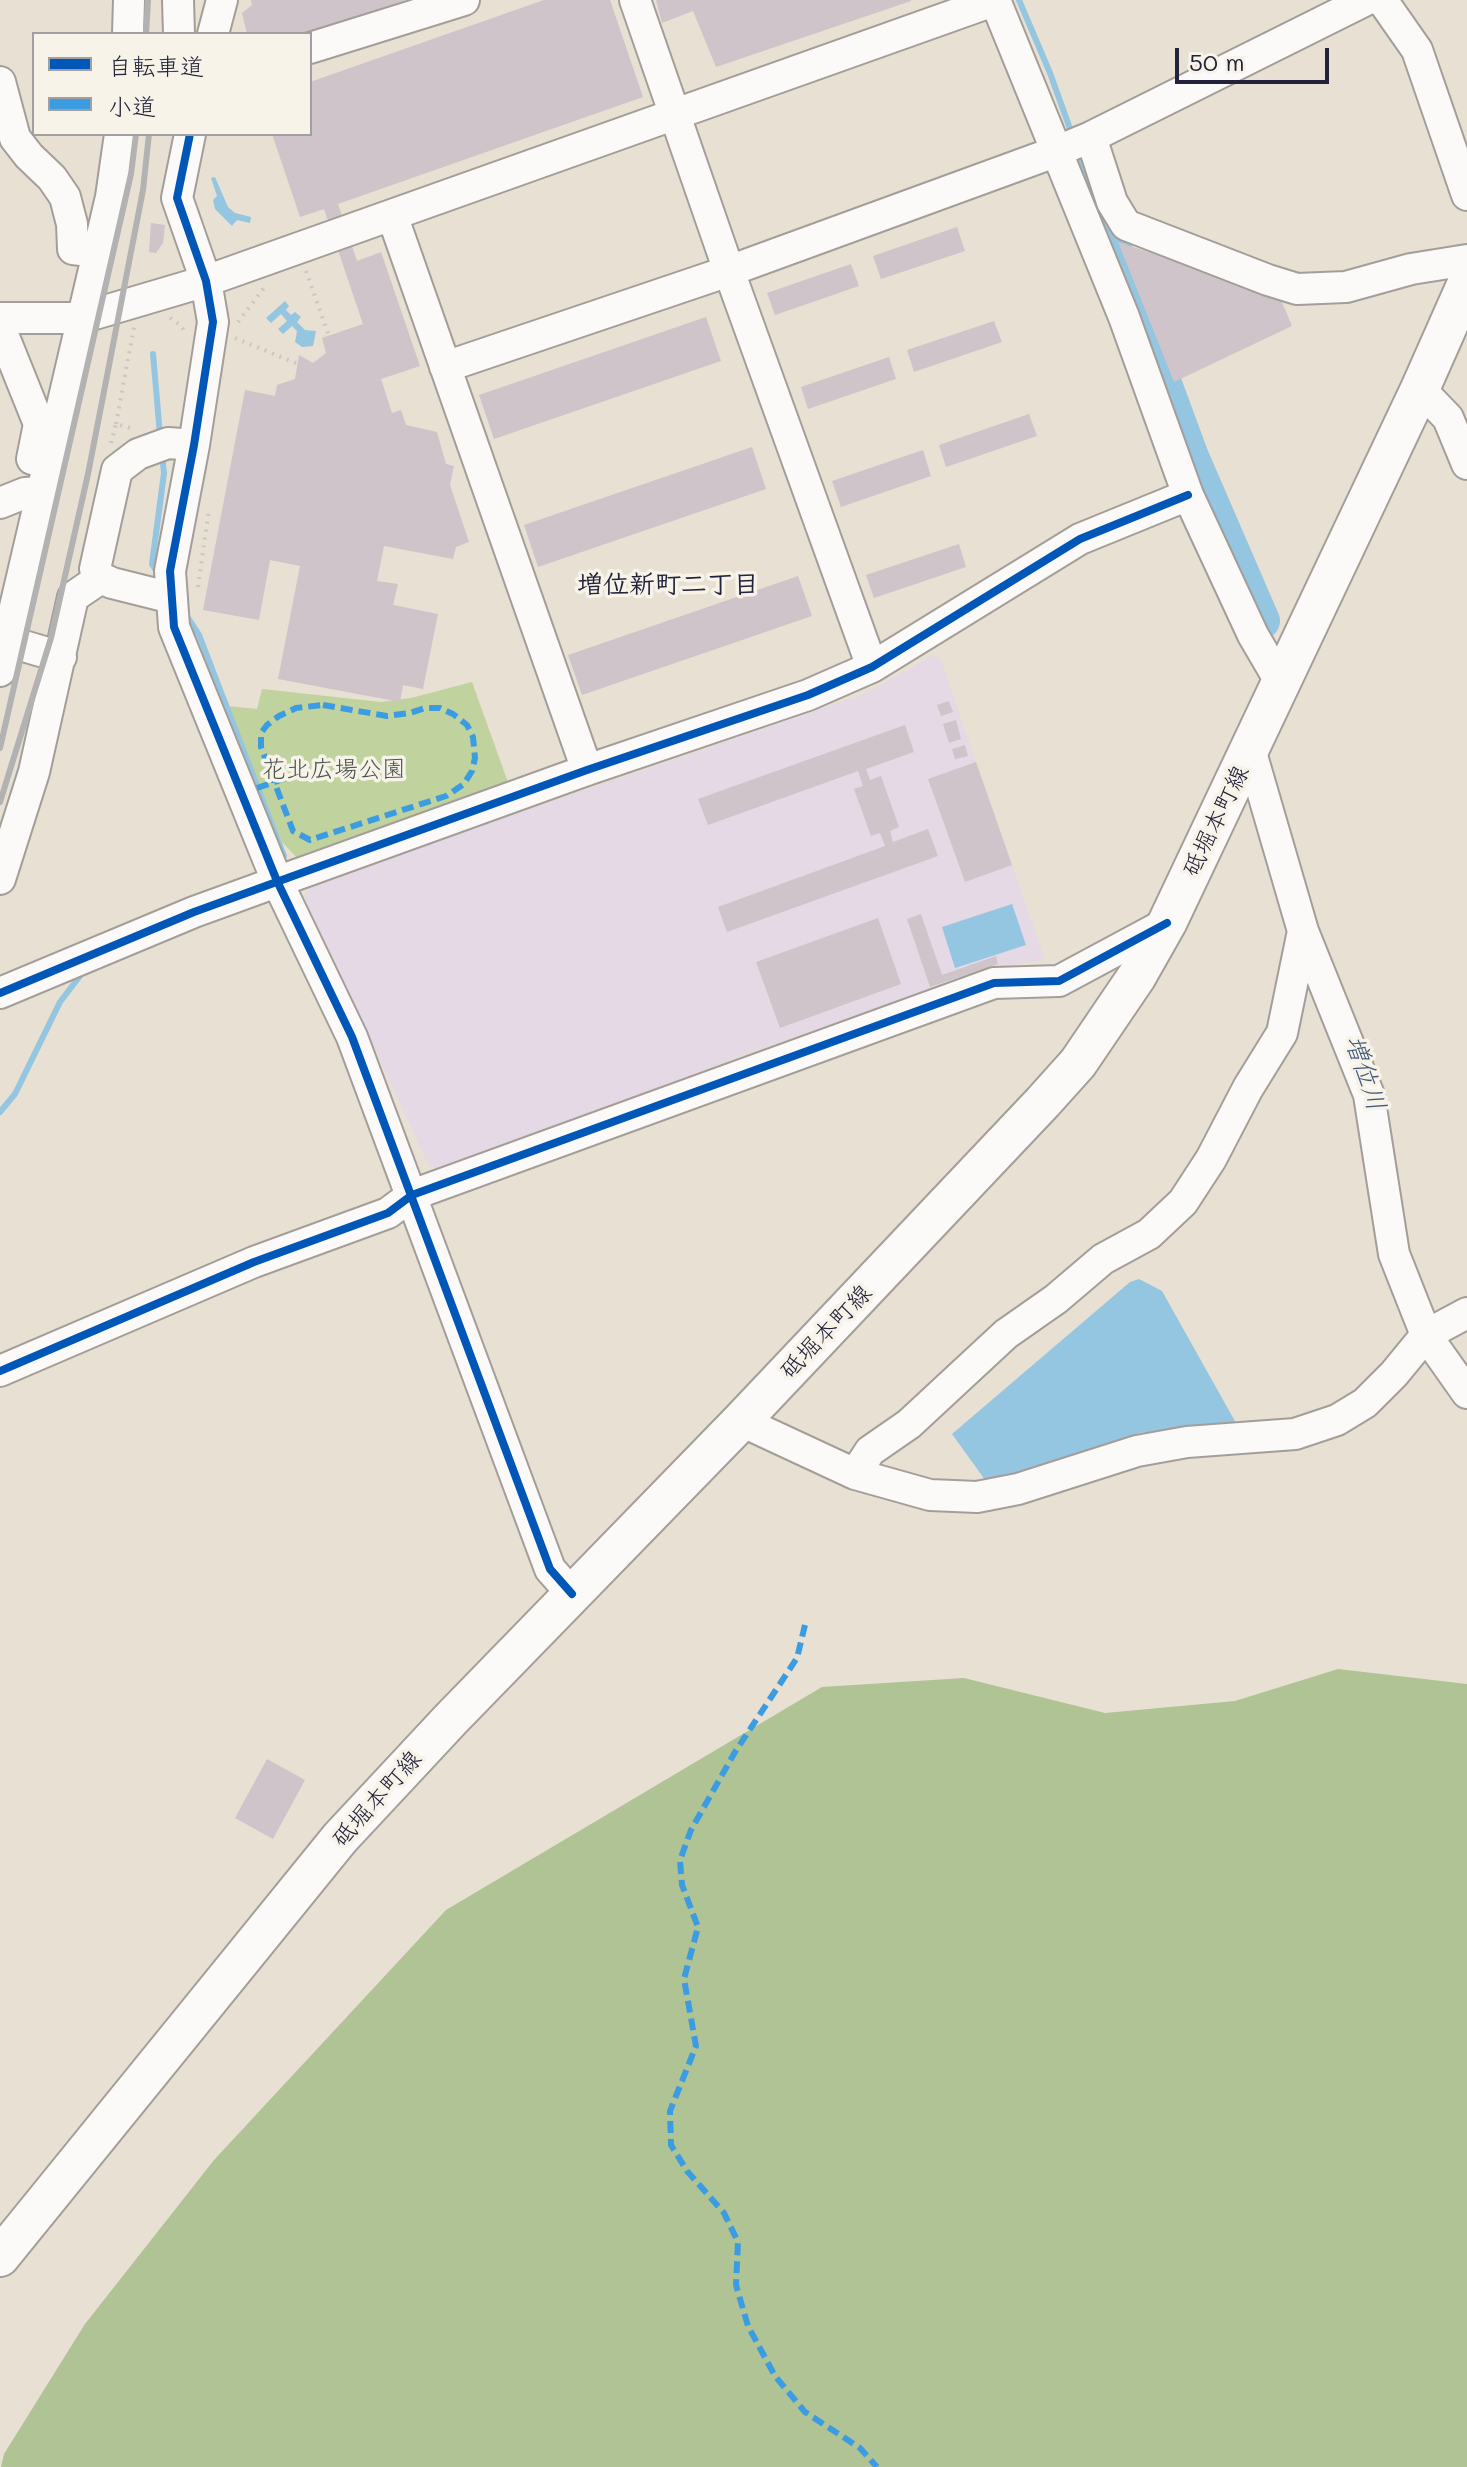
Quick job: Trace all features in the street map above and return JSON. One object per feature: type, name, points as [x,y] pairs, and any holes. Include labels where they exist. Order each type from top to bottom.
[{"type":"main road","name":"砥堀本町線","points":[[0,2257],[340,1838],[451,1719],[741,1421],[1078,1063],[1122,999],[1167,923],[1420,389],[1467,283]]},
{"type":"street","points":[[128,32],[129,0]]},
{"type":"street","points":[[178,0],[179,32]]},
{"type":"street","points":[[214,32],[222,0]]},
{"type":"street","points":[[312,47],[464,0]]},
{"type":"street","points":[[635,0],[872,667]]},
{"type":"street","points":[[0,318],[81,318],[206,281],[996,0],[1124,317],[1188,495],[1253,635],[1281,683]]},
{"type":"street","points":[[445,367],[729,271],[1055,152],[1366,0]]},
{"type":"street","points":[[1382,0],[1417,50],[1467,195]]},
{"type":"street","points":[[0,82],[15,138],[65,197],[72,224],[73,249],[98,252]]},
{"type":"street","points":[[22,496],[81,318],[111,197],[120,136]]},
{"type":"street","points":[[185,595],[170,571],[213,322],[206,281],[177,198],[190,136]]},
{"type":"street","points":[[1091,137],[1112,202],[1126,225],[1268,280],[1297,289],[1346,287],[1411,269],[1467,260]]},
{"type":"street","points":[[392,215],[587,770]]},
{"type":"street","points":[[0,327],[7,363],[39,424],[22,496],[0,671]]},
{"type":"street","points":[[1420,389],[1448,418],[1467,464]]},
{"type":"street","points":[[185,595],[112,583],[101,578],[95,569],[117,470],[138,454],[168,443],[194,445]]},
{"type":"street","points":[[0,993],[277,881],[808,695],[872,667],[1080,539],[1188,495]]},
{"type":"street","points":[[0,879],[34,772],[73,597],[101,578]]},
{"type":"street","points":[[185,595],[174,627],[277,881],[352,1037],[550,1569],[572,1594]]},
{"type":"street","points":[[3,639],[61,657]]},
{"type":"street","points":[[1250,749],[1303,931],[1369,1095],[1394,1254],[1426,1335],[1467,1393]]},
{"type":"street","points":[[0,1371],[254,1262],[388,1213],[412,1195],[994,983],[1059,981],[1167,923]]},
{"type":"street","points":[[855,1474],[870,1451],[909,1424],[1006,1334],[1056,1299],[1103,1259],[1149,1234],[1183,1202],[1211,1159],[1248,1088],[1282,1033],[1303,931]]},
{"type":"street","points":[[741,1421],[855,1474],[930,1495],[977,1497],[1018,1489],[1137,1451],[1187,1442],[1295,1434],[1337,1420],[1365,1403],[1426,1335],[1467,1313]]},
{"type":"path","points":[[297,273],[309,270],[329,336]]},
{"type":"path","points":[[233,351],[238,321],[268,283]]},
{"type":"path","points":[[159,320],[172,317],[191,341]]},
{"type":"path","points":[[109,454],[134,327],[146,322]]},
{"type":"path","points":[[235,338],[298,364]]},
{"type":"path","points":[[116,424],[146,432]]},
{"type":"path","points":[[185,595],[211,500]]},
{"type":"shaded area","points":[[931,656],[940,658],[1045,960],[997,967],[743,1055],[445,1172],[429,1166],[304,896],[311,884],[867,693]]},
{"type":"green space","name":"花北広場公園","points":[[472,682],[510,788],[300,861],[282,842],[227,706],[257,709],[262,689],[381,702],[411,698]]},
{"type":"green space","points":[[1338,1669],[1467,1684],[1467,2467],[1,2467],[4,2454],[85,2324],[214,2160],[446,1910],[822,1687],[964,1678],[1105,1713],[1235,1701]]},
{"type":"water","points":[[215,177],[228,207],[235,213],[251,217],[250,223],[237,220],[232,226],[215,209],[213,200],[217,196],[211,178]]},
{"type":"water","points":[[285,301],[289,306],[286,310],[291,315],[295,312],[301,317],[297,322],[305,330],[316,331],[313,346],[302,347],[295,342],[297,331],[292,326],[283,334],[278,329],[287,321],[281,314],[271,323],[266,318]]},
{"type":"water","points":[[1012,904],[1026,945],[955,968],[942,927]]},
{"type":"water","points":[[1139,1279],[1162,1291],[1236,1423],[1139,1433],[1090,1453],[988,1484],[952,1434],[1130,1282]]},
{"type":"building","points":[[251,0],[406,0],[312,33],[247,32],[242,13],[252,5]]},
{"type":"building","points":[[544,0],[610,0],[643,97],[338,204],[357,261],[381,252],[420,366],[381,379],[392,413],[401,410],[406,425],[437,432],[446,464],[454,466],[450,485],[469,542],[456,547],[453,559],[384,546],[377,581],[398,584],[393,605],[438,614],[423,689],[403,685],[400,702],[278,679],[300,566],[270,560],[259,620],[203,610],[245,390],[275,396],[277,385],[295,379],[299,355],[313,363],[326,353],[322,338],[363,324],[324,209],[300,217],[273,136],[312,136],[312,81]]},
{"type":"building","points":[[656,0],[911,1],[716,67],[693,11],[662,23]]},
{"type":"building","points":[[151,223],[165,225],[163,243],[156,253],[149,252]]},
{"type":"building","points":[[957,227],[965,251],[881,279],[873,256]]},
{"type":"building","points":[[1118,242],[1279,295],[1292,326],[1174,382]]},
{"type":"building","points":[[851,264],[859,286],[775,315],[767,293]]},
{"type":"building","points":[[706,317],[721,361],[494,439],[479,395]]},
{"type":"building","points":[[994,321],[1002,342],[914,372],[907,350]]},
{"type":"building","points":[[889,357],[896,379],[808,409],[801,387]]},
{"type":"building","points":[[1029,414],[1037,436],[946,467],[939,445]]},
{"type":"building","points":[[752,447],[766,489],[538,567],[524,525]]},
{"type":"building","points":[[923,450],[931,476],[841,507],[832,481]]},
{"type":"building","points":[[959,544],[966,567],[874,598],[866,575]]},
{"type":"building","points":[[798,576],[812,616],[582,695],[568,655]]},
{"type":"building","points":[[949,701],[953,712],[941,716],[937,705]]},
{"type":"building","points":[[956,720],[961,739],[949,743],[943,724]]},
{"type":"building","points":[[905,725],[914,752],[866,769],[870,780],[881,776],[899,827],[890,831],[893,842],[928,829],[938,856],[727,932],[718,907],[885,846],[880,833],[871,836],[854,789],[863,786],[858,771],[708,825],[698,799]]},
{"type":"building","points":[[965,745],[968,756],[955,759],[952,749]]},
{"type":"building","points":[[976,762],[1012,865],[965,882],[928,779]]},
{"type":"building","points":[[921,914],[942,975],[996,956],[998,964],[930,987],[907,919]]},
{"type":"building","points":[[878,918],[901,984],[780,1028],[756,962]]},
{"type":"building","points":[[267,1759],[305,1780],[273,1839],[235,1818]]},
{"type":"waterway","points":[[1019,0],[1073,137]]},
{"type":"waterway","points":[[1078,151],[1103,219],[1114,231]]},
{"type":"waterway","points":[[1103,219],[1191,457],[1262,621]]},
{"type":"waterway","points":[[153,354],[160,435]]},
{"type":"waterway","points":[[160,576],[152,564],[164,473],[162,454]]},
{"type":"waterway","points":[[184,612],[199,635],[284,856],[280,863]]},
{"type":"waterway","points":[[0,1112],[15,1094],[60,1002],[83,972]]},
{"type":"railway","points":[[146,32],[148,0]]},
{"type":"railway","points":[[0,748],[131,174],[136,136]]},
{"type":"railway","points":[[0,802],[51,638],[88,474],[143,190],[149,136]]},
{"type":"marked path","points":[[323,705],[387,716],[440,708],[467,725],[473,737],[475,758],[472,771],[464,784],[446,796],[310,840],[293,831],[261,747],[261,733],[279,716],[296,708],[323,705]]},
{"type":"marked path","points":[[257,788],[301,773]]},
{"type":"marked path","points":[[805,1625],[797,1658],[735,1752],[691,1830],[680,1860],[682,1885],[698,1927],[684,1979],[696,2046],[670,2111],[671,2145],[687,2171],[724,2213],[738,2242],[736,2285],[748,2326],[775,2376],[805,2412],[860,2448],[877,2467]]},
{"type":"cycle path","points":[[190,136],[177,198],[206,281],[213,322],[170,571],[174,627],[277,881],[352,1037],[550,1569],[572,1594]]},
{"type":"cycle path","points":[[0,993],[194,912],[587,770],[808,695],[872,667],[1080,539],[1188,495]]},
{"type":"cycle path","points":[[0,1371],[254,1262],[388,1213],[412,1195],[994,983],[1059,981],[1167,923]]},
{"type":"district","name":"増位新町二丁目","points":[[668,585]]},
{"type":"water label","name":"増位川","points":[[1365,1073]]}]
